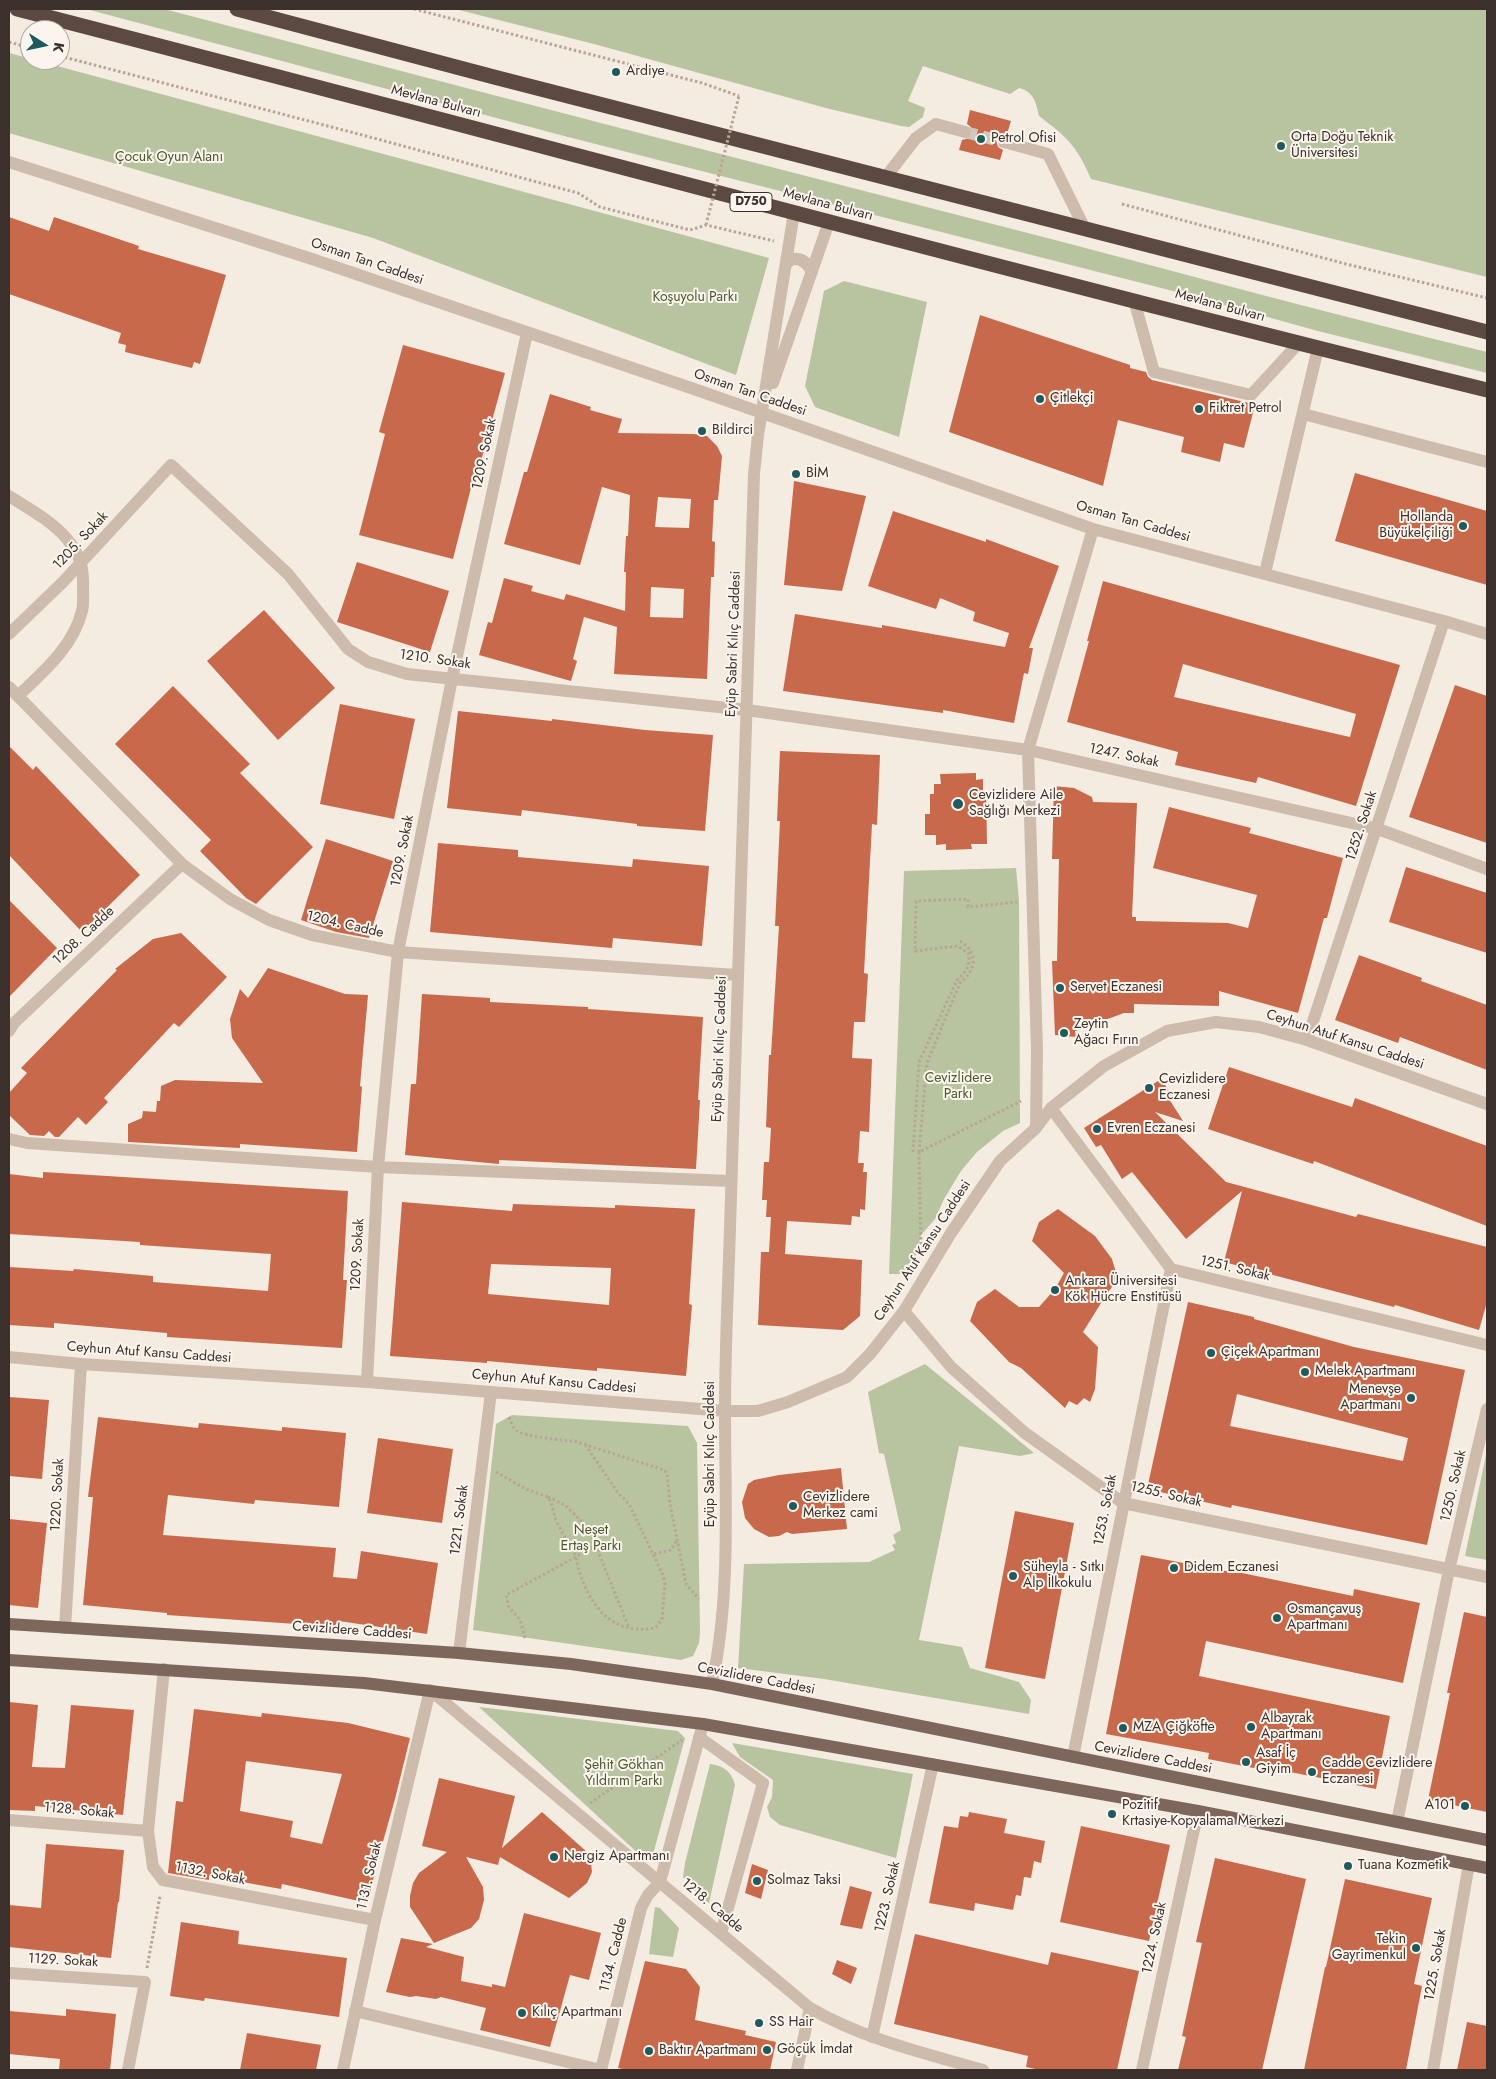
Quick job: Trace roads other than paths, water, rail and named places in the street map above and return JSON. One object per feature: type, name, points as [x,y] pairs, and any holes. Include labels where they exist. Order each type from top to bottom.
[{"type":"highway","name":"Mevlana Bulvarı","points":[[17,9],[1298,344],[1487,390]]},
{"type":"highway","points":[[237,9],[885,178],[1487,332]]},
{"type":"main road","name":"Cevizlidere Caddesi","points":[[9,1624],[459,1653],[571,1664],[712,1684],[1487,1840]]},
{"type":"main road","points":[[9,1660],[364,1683],[430,1690],[933,1764],[1198,1811],[1487,1868]]},
{"type":"street","points":[[885,178],[916,138],[936,124],[965,132]]},
{"type":"street","points":[[1004,142],[1048,154],[1085,229]]},
{"type":"street","name":"Osman Tan Caddesi","points":[[9,162],[312,259],[1092,528],[1487,634]]},
{"type":"street","name":"Eyüp Sabri Kılıç Caddesi","points":[[712,1684],[719,1651],[726,1559],[725,1411],[730,1181],[754,474],[794,213]]},
{"type":"street","name":"Eyüp Sabri Kılıç Caddesi","points":[[762,414],[829,222]]},
{"type":"street","points":[[786,264],[792,259],[801,260],[807,264],[812,272]]},
{"type":"street","points":[[1134,300],[1154,372],[1251,395],[1298,344]]},
{"type":"street","name":"1209. Sokak","points":[[366,1382],[378,1167],[398,952],[452,679],[527,333]]},
{"type":"street","points":[[1265,573],[1318,348]]},
{"type":"street","points":[[1303,414],[1487,462]]},
{"type":"street","name":"1210. Sokak","points":[[171,465],[288,574],[348,649],[368,662],[407,674],[747,710]]},
{"type":"street","name":"1205. Sokak","points":[[9,634],[42,604],[171,465]]},
{"type":"street","points":[[9,496],[30,508],[67,539],[82,562],[84,579],[83,610],[72,638],[53,662],[14,691]]},
{"type":"street","points":[[1036,1128],[1037,1050],[1028,750],[1092,528]]},
{"type":"street","name":"1252. Sokak","points":[[1307,1040],[1378,829],[1444,621]]},
{"type":"street","name":"1204. Cadde","points":[[14,691],[182,864],[230,899],[269,920],[312,935],[398,952],[737,976]]},
{"type":"street","name":"1247. Sokak","points":[[747,710],[1028,750],[1378,829],[1487,869]]},
{"type":"street","name":"1208. Cadde","points":[[11,1024],[182,864]]},
{"type":"street","name":"Ceyhun Atuf Kansu Caddesi","points":[[9,1357],[81,1364],[366,1382],[725,1411],[758,1410],[788,1402],[847,1377],[870,1354],[904,1311],[951,1233],[1000,1161],[1036,1128],[1051,1108],[1104,1066],[1167,1031],[1216,1022],[1259,1027],[1307,1040],[1487,1104]]},
{"type":"street","points":[[1051,1108],[1171,1269]]},
{"type":"street","points":[[9,1139],[27,1144],[378,1167],[730,1181]]},
{"type":"street","name":"1251. Sokak","points":[[1171,1269],[1487,1345]]},
{"type":"street","name":"1253. Sokak","points":[[1073,1757],[1171,1269]]},
{"type":"street","name":"1255. Sokak","points":[[904,1311],[951,1367],[1025,1433],[1123,1502],[1487,1577]]},
{"type":"street","name":"1220. Sokak","points":[[65,1628],[81,1364]]},
{"type":"street","name":"1221. Sokak","points":[[459,1653],[491,1392]]},
{"type":"street","name":"1250. Sokak","points":[[1397,1822],[1449,1570],[1487,1409]]},
{"type":"street","name":"1132. Sokak","points":[[164,1669],[148,1831],[153,1867],[163,1880],[375,1920]]},
{"type":"street","name":"1218. Cadde","points":[[430,1690],[810,2008],[830,2020],[872,2037],[983,2070]]},
{"type":"street","name":"1131. Sokak","points":[[343,2070],[375,1920],[430,1690]]},
{"type":"street","points":[[660,1882],[701,1731],[763,1783],[721,1933]]},
{"type":"street","name":"1223. Sokak","points":[[872,2037],[933,1764]]},
{"type":"street","name":"1224. Sokak","points":[[1142,2070],[1198,1811]]},
{"type":"street","name":"1128. Sokak","points":[[9,1820],[148,1831]]},
{"type":"street","name":"1225. Sokak","points":[[1434,2070],[1469,1864]]},
{"type":"street","name":"1134. Cadde","points":[[601,2070],[641,1908],[648,1895],[660,1882]]},
{"type":"street","name":"1129. Sokak","points":[[9,1973],[116,1978],[145,1982],[128,2070]]},
{"type":"street","points":[[797,2070],[810,2008]]},
{"type":"street","points":[[355,2011],[601,2070]]},
{"type":"tunnel","points":[[965,132],[1004,142]]},
{"type":"place","name":"Ardiye","points":[[616,72]]},
{"type":"place","name":"Petrol Ofisi","points":[[981,139]]},
{"type":"place","name":"Orta Doğu Teknik Üniversitesi","points":[[1281,146]]},
{"type":"place","name":"Çitlekçi","points":[[1040,399]]},
{"type":"place","name":"Fiktret Petrol","points":[[1199,409]]},
{"type":"place","name":"Bildirci","points":[[702,431]]},
{"type":"place","name":"BİM","points":[[796,474]]},
{"type":"place","name":"Hollanda Büyükelçiliği","points":[[1463,526]]},
{"type":"place","name":"Cevizlidere Aile Sağlığı Merkezi","points":[[958,804]]},
{"type":"place","name":"Servet Eczanesi","points":[[1060,988]]},
{"type":"place","name":"Zeytin Ağacı Fırın","points":[[1064,1033]]},
{"type":"place","name":"Cevizlidere Eczanesi","points":[[1149,1088]]},
{"type":"place","name":"Evren Eczanesi","points":[[1097,1129]]},
{"type":"place","name":"Ankara Üniversitesi Kök Hücre Enstitüsü","points":[[1055,1290]]},
{"type":"place","name":"Çiçek Apartmanı","points":[[1211,1353]]},
{"type":"place","name":"Melek Apartmanı","points":[[1305,1372]]},
{"type":"place","name":"Menevşe Apartmanı","points":[[1411,1398]]},
{"type":"place","name":"Cevizlidere Merkez cami","points":[[793,1506]]},
{"type":"place","name":"Didem Eczanesi","points":[[1174,1568]]},
{"type":"place","name":"Süheyla - Sıtkı Alp İlkokulu","points":[[1013,1576]]},
{"type":"place","name":"Osmançavuş Apartmanı","points":[[1277,1618]]},
{"type":"place","name":"Albayrak Apartmanı","points":[[1251,1727]]},
{"type":"place","name":"MZA Çiğköfte","points":[[1123,1728]]},
{"type":"place","name":"Asaf İç Giyim","points":[[1246,1762]]},
{"type":"place","name":"Cadde Cevizlidere Eczanesi","points":[[1312,1772]]},
{"type":"place","name":"A101","points":[[1465,1806]]},
{"type":"place","name":"Pozitif Krtasiye-Kopyalama Merkezi","points":[[1112,1814]]},
{"type":"place","name":"Nergiz Apartmanı","points":[[554,1857]]},
{"type":"place","name":"Tuana Kozmetik","points":[[1348,1866]]},
{"type":"place","name":"Solmaz Taksi","points":[[757,1881]]},
{"type":"place","name":"Tekin Gayrimenkul","points":[[1416,1948]]},
{"type":"place","name":"Kılıç Apartmanı","points":[[522,2013]]},
{"type":"place","name":"SS Hair","points":[[759,2023]]},
{"type":"place","name":"Göçük İmdat","points":[[767,2050]]},
{"type":"place","name":"Baktır Apartmanı","points":[[649,2051]]},
{"type":"park label","name":"Çocuk Oyun Alanı","points":[[169,158]]},
{"type":"park label","name":"Koşuyolu Parkı","points":[[695,298]]},
{"type":"park label","name":"Cevizlidere Parkı","points":[[958,1088]]},
{"type":"park label","name":"Neşet Ertaş Parkı","points":[[591,1539]]},
{"type":"park label","name":"Şehit Gökhan Yıldırım Parkı","points":[[624,1774]]}]
